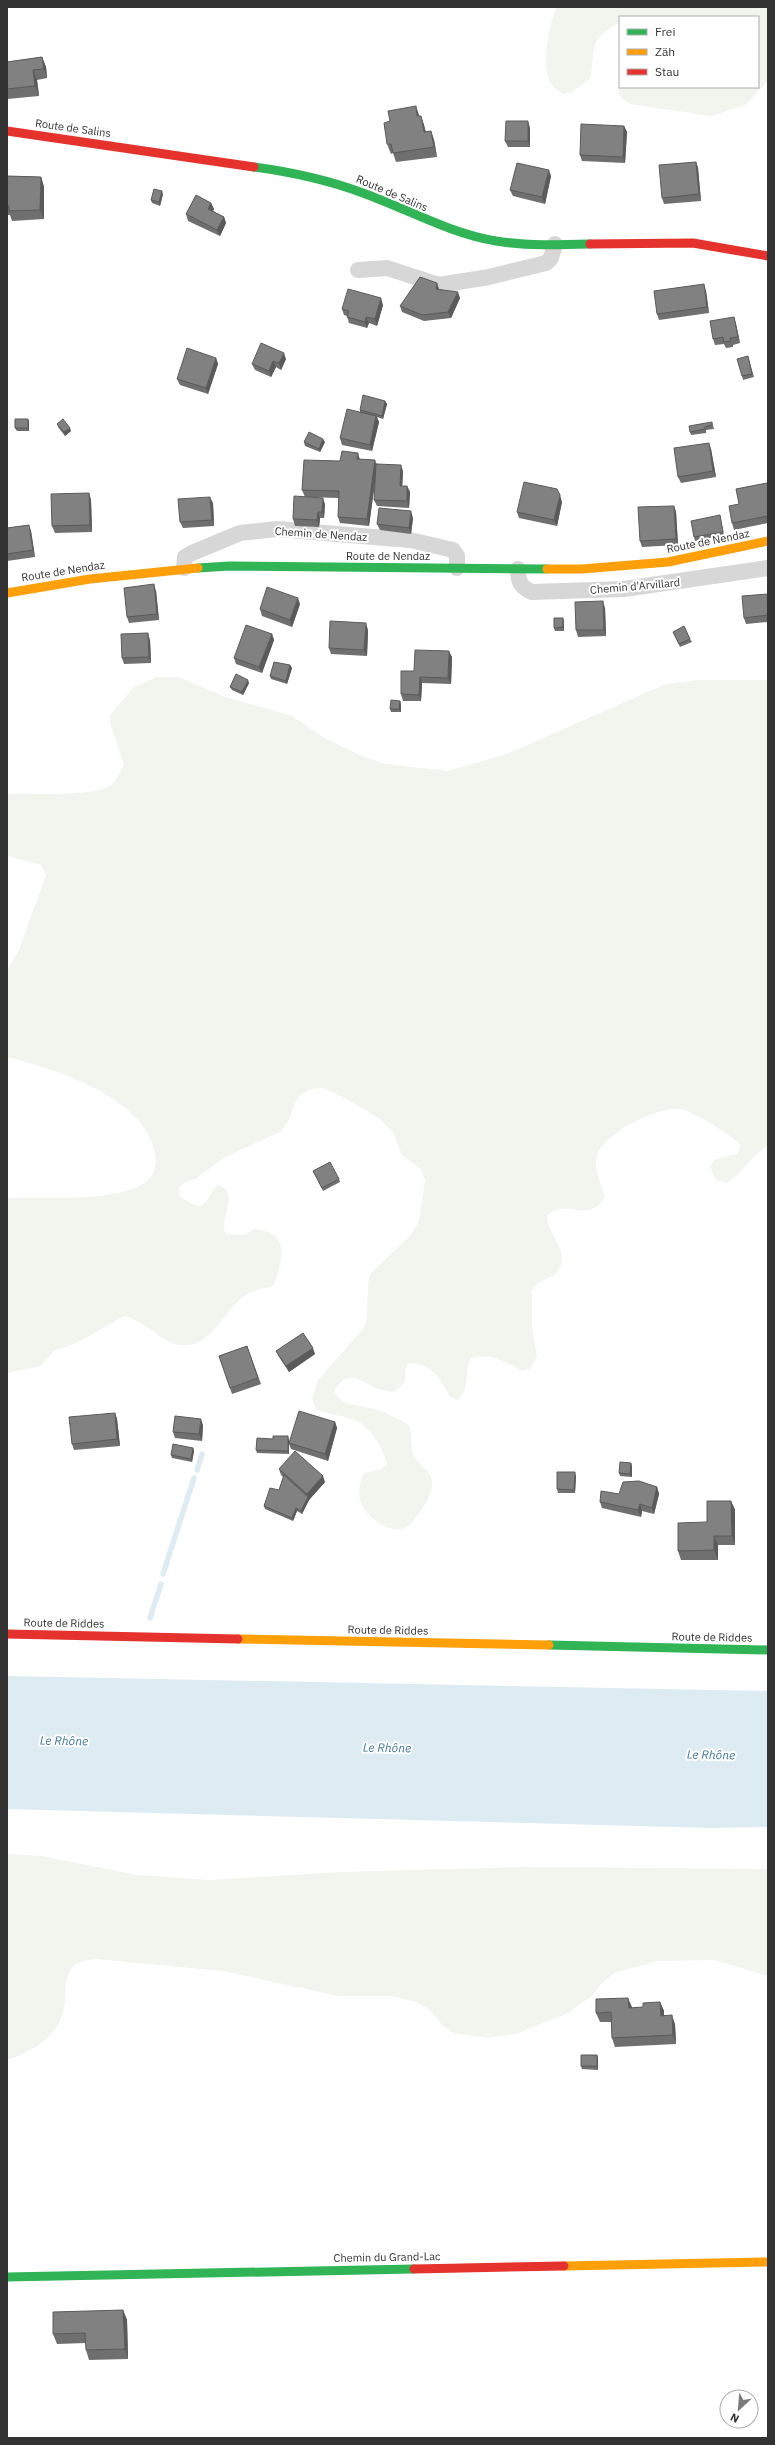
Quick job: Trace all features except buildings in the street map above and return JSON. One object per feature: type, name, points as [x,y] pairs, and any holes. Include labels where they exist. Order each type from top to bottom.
[{"type":"street","name":"Route de Salins","points":[[7,131],[298,174],[345,186],[436,224],[483,238],[520,244],[649,242],[693,243],[768,256]]},
{"type":"street","points":[[358,270],[388,268],[439,285],[489,277],[546,263],[551,258],[556,244]]},
{"type":"street","name":"Chemin de Nendaz","points":[[184,568],[185,557],[192,553],[240,533],[277,529],[410,540],[453,550],[457,556],[458,568]]},
{"type":"street","name":"Route de Nendaz","points":[[7,592],[84,579],[184,568],[229,566],[518,569],[635,566],[702,556],[768,541]]},
{"type":"street","name":"Chemin d'Arvillard","points":[[518,569],[518,579],[521,586],[532,592],[624,588],[768,568]]},
{"type":"street","name":"Route de Riddes","points":[[7,1634],[768,1650]]},
{"type":"street","name":"Chemin du Grand-Lac","points":[[7,2277],[768,2262]]},
{"type":"shaded area","points":[[557,7],[768,7],[768,81],[745,105],[711,116],[631,104],[622,99],[618,91],[620,88],[759,88],[759,16],[619,16],[619,25],[616,24],[606,31],[596,42],[590,79],[572,92],[564,94],[555,88],[550,82],[547,73],[547,43]]},
{"type":"shaded area","points":[[157,677],[178,677],[226,697],[292,716],[326,739],[357,754],[385,764],[448,771],[507,754],[666,684],[699,680],[768,680],[768,1146],[757,1154],[733,1179],[726,1183],[716,1180],[710,1167],[714,1160],[737,1154],[741,1145],[723,1131],[698,1116],[684,1110],[674,1109],[662,1111],[649,1115],[622,1129],[602,1146],[597,1155],[596,1166],[605,1197],[598,1205],[591,1209],[561,1209],[554,1211],[547,1216],[548,1224],[561,1251],[562,1263],[556,1274],[538,1283],[532,1291],[532,1329],[537,1356],[531,1368],[523,1371],[504,1361],[492,1357],[479,1356],[471,1358],[467,1369],[464,1391],[457,1400],[450,1397],[435,1373],[424,1366],[417,1364],[409,1363],[405,1369],[406,1377],[404,1383],[393,1392],[378,1389],[354,1377],[344,1379],[334,1390],[341,1400],[351,1404],[375,1409],[409,1425],[413,1453],[417,1461],[432,1480],[432,1488],[426,1503],[411,1524],[402,1529],[388,1528],[374,1520],[364,1509],[359,1496],[361,1480],[364,1473],[382,1469],[387,1464],[379,1444],[369,1431],[358,1421],[325,1413],[316,1409],[312,1399],[318,1380],[363,1329],[367,1318],[368,1283],[371,1273],[411,1235],[419,1221],[425,1180],[421,1169],[402,1155],[394,1134],[380,1119],[343,1097],[323,1088],[310,1089],[299,1096],[289,1120],[280,1132],[223,1158],[197,1178],[184,1183],[179,1188],[180,1197],[194,1205],[202,1206],[218,1185],[225,1188],[228,1193],[229,1200],[224,1222],[226,1234],[244,1235],[255,1229],[268,1232],[276,1237],[280,1245],[281,1256],[279,1270],[273,1286],[248,1293],[230,1310],[209,1335],[201,1341],[192,1344],[181,1345],[173,1343],[132,1318],[124,1316],[78,1342],[54,1351],[41,1366],[7,1373],[7,1198],[80,1197],[118,1193],[134,1188],[147,1181],[154,1172],[156,1161],[155,1153],[148,1133],[134,1116],[116,1101],[95,1088],[72,1078],[49,1069],[7,1057],[7,970],[19,950],[46,875],[41,865],[7,856],[7,794],[59,794],[87,792],[99,790],[111,785],[118,777],[124,765],[111,726],[110,715],[134,687]]},
{"type":"shaded area","points":[[7,1854],[41,1856],[137,1875],[210,1880],[341,1872],[525,1867],[768,1869],[768,1976],[715,1960],[657,1961],[614,1973],[601,1984],[593,1995],[568,2013],[516,2034],[488,2038],[454,2033],[443,2026],[430,2010],[416,2002],[393,1996],[339,1996],[223,1971],[96,1959],[75,1965],[71,1970],[66,1981],[63,2012],[60,2021],[49,2037],[25,2053],[7,2060]]},
{"type":"water","name":"Le Rhône","points":[[7,1676],[768,1691],[768,1827],[712,1828],[7,1809]]},
{"type":"waterway","points":[[197,1470],[202,1454]]},
{"type":"waterway","points":[[163,1574],[194,1478]]},
{"type":"waterway","points":[[150,1618],[161,1584]]},
{"type":"traffic: fast","points":[[254,167],[282,171],[323,180],[379,199],[445,227],[496,241],[519,244],[590,244]]},
{"type":"traffic: fast","points":[[198,568],[229,566],[547,569]]},
{"type":"traffic: fast","points":[[549,1645],[768,1650]]},
{"type":"traffic: fast","points":[[7,2277],[414,2269]]},
{"type":"traffic: slow","points":[[547,569],[582,569],[668,562],[768,541]]},
{"type":"traffic: slow","points":[[7,593],[90,579],[198,568]]},
{"type":"traffic: slow","points":[[238,1639],[549,1645]]},
{"type":"traffic: slow","points":[[564,2266],[768,2262]]},
{"type":"traffic: jam","points":[[7,131],[254,167]]},
{"type":"traffic: jam","points":[[590,244],[693,243],[768,256]]},
{"type":"traffic: jam","points":[[7,1634],[238,1639]]},
{"type":"traffic: jam","points":[[414,2269],[564,2266]]}]
